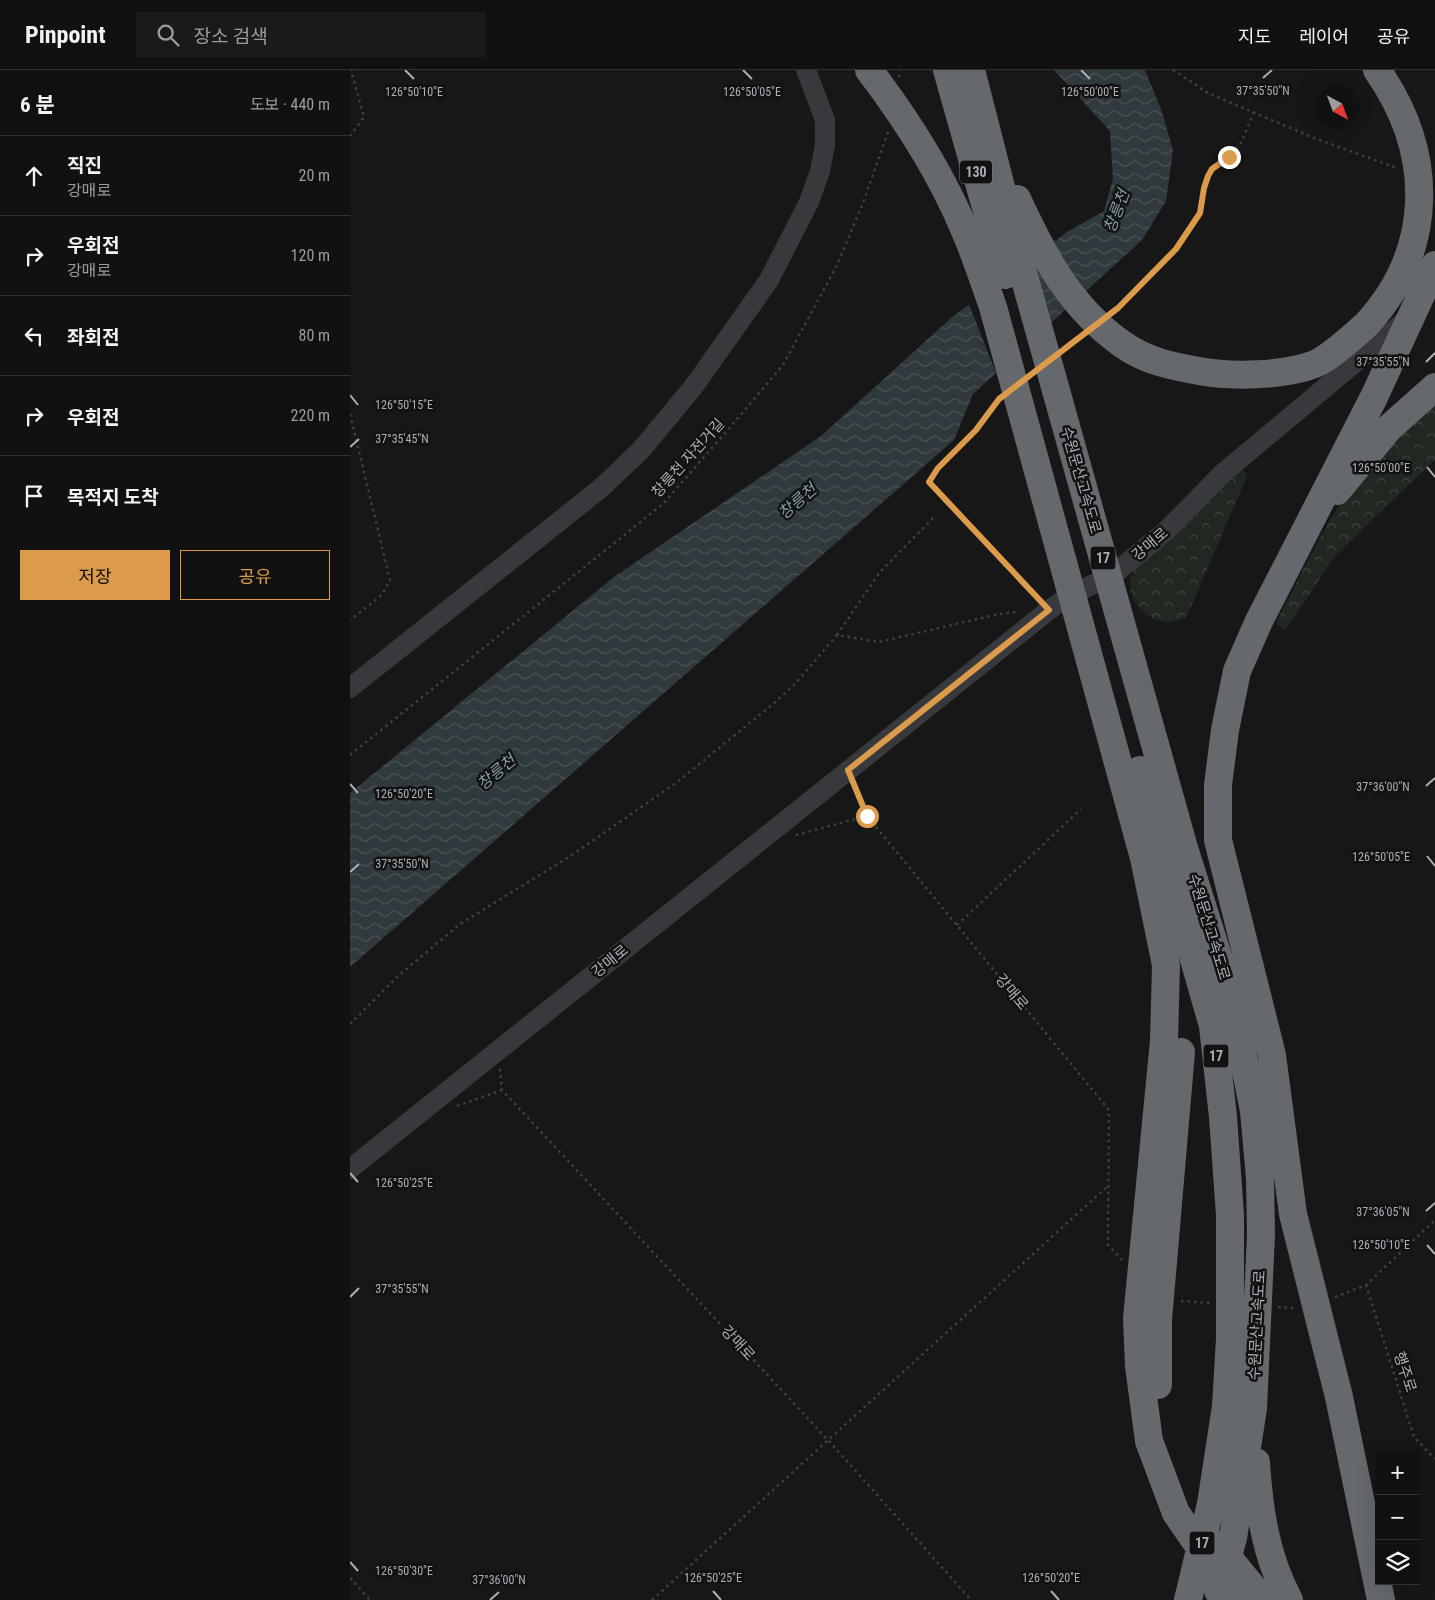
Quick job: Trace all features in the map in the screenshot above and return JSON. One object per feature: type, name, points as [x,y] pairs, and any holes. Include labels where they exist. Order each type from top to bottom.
[{"type":"highway","points":[[869,70],[893,101],[926,153],[965,230],[993,307],[1164,853],[1182,976],[1182,1044],[1154,1247],[1147,1319],[1144,1406],[1149,1441],[1161,1478],[1176,1513],[1236,1600]]},
{"type":"highway","name":"130","points":[[947,70],[1013,272]]},
{"type":"highway","name":"130","points":[[971,70],[993,150],[1013,272]]},
{"type":"highway","points":[[993,150],[1045,259],[1068,291],[1094,319],[1122,344],[1162,365],[1215,374],[1268,374],[1315,364],[1351,338],[1386,307],[1415,265],[1428,234],[1432,192],[1426,153],[1410,114],[1382,76]]},
{"type":"highway","points":[[1380,1600],[1339,1397],[1293,1214],[1272,1055],[1218,840],[1218,785],[1225,730],[1237,671],[1259,621],[1374,396],[1435,265]]},
{"type":"highway","name":"수원문산고속도로","points":[[1013,272],[1164,853],[1213,1026],[1223,1117],[1230,1215],[1231,1264],[1253,1408],[1233,1538],[1216,1600]]},
{"type":"highway","points":[[1299,542],[1389,428],[1435,386]]},
{"type":"highway","name":"수원문산고속도로","points":[[1164,853],[1233,1004],[1254,1111],[1260,1178],[1260,1264],[1226,1406],[1211,1504],[1191,1591]]},
{"type":"highway","points":[[1147,1319],[1157,1371],[1160,1406],[1176,1470],[1194,1507],[1218,1544],[1263,1600]]},
{"type":"highway","points":[[1253,1408],[1259,1503],[1267,1544],[1278,1580],[1290,1600]]},
{"type":"street","points":[[350,688],[601,488],[641,450],[694,386],[769,280],[809,202],[820,171],[825,145],[825,120],[806,70]]},
{"type":"street","name":"강매로","points":[[350,1169],[1049,610],[1067,597],[1114,574],[1167,530],[1223,472],[1435,297]]},
{"type":"path","points":[[350,136],[364,117],[351,70]]},
{"type":"path","points":[[899,79],[901,70]]},
{"type":"path","points":[[1173,70],[1208,93],[1314,138],[1406,170]]},
{"type":"path","points":[[1110,314],[1176,249],[1192,228],[1200,213],[1208,176],[1212,169],[1240,146],[1254,112]]},
{"type":"path","name":"창릉천 자전거길","points":[[350,755],[663,504],[726,432],[783,365],[836,266],[863,203],[890,126]]},
{"type":"path","points":[[1062,350],[1086,332]]},
{"type":"path","points":[[999,399],[976,430],[938,468],[929,482],[1049,610]]},
{"type":"path","points":[[350,414],[390,580],[382,595],[350,620]]},
{"type":"path","points":[[350,1024],[397,977],[460,924],[572,855],[676,783],[773,704],[795,684],[837,635],[880,572],[935,516]]},
{"type":"path","points":[[837,635],[879,642],[999,614],[1049,610]]},
{"type":"path","name":"강매로","points":[[828,1440],[1109,1185],[1109,1110],[867,816],[848,770]]},
{"type":"path","points":[[957,925],[1081,809]]},
{"type":"path","points":[[790,836],[867,816]]},
{"type":"path","name":"강매로","points":[[502,1090],[828,1440],[971,1600]]},
{"type":"path","name":"행주로","points":[[1366,1284],[1414,1437],[1435,1459]]},
{"type":"path","points":[[652,1600],[828,1440]]},
{"type":"path","points":[[350,1578],[370,1600]]},
{"type":"green space","points":[[1435,399],[1435,460],[1335,556],[1285,630],[1276,623],[1339,506],[1373,461]]},
{"type":"green space","points":[[1236,471],[1245,471],[1247,476],[1187,616],[1172,622],[1164,622],[1150,617],[1139,608],[1132,595],[1130,585],[1134,568]]},
{"type":"water","name":"창릉천","points":[[1054,70],[1145,70],[1162,112],[1173,150],[1166,201],[1142,240],[973,394],[954,440],[350,967],[350,793],[614,577],[821,436],[951,318],[1067,232],[1104,211],[1113,179],[1110,131]]},
{"type":"pier","points":[[1048,243],[1032,265],[1050,326],[997,375],[968,302]]},
{"type":"route","points":[[867,816],[848,770],[1049,610],[929,482],[938,468],[976,430],[999,399],[1118,308],[1152,271],[1176,249],[1192,228],[1200,213],[1204,188],[1212,169],[1229,157]]}]
